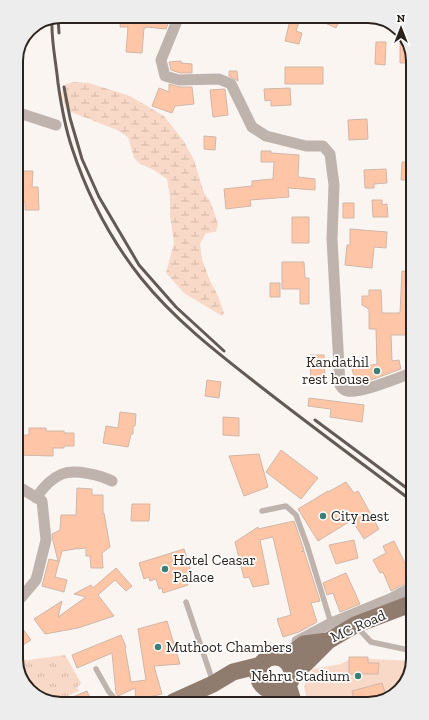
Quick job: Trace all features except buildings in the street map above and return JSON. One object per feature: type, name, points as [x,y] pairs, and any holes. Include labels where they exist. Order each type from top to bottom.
[{"type":"main road","name":"MC Road","points":[[289,679],[328,641],[406,601]]},
{"type":"main road","points":[[214,684],[254,681],[267,691],[278,690],[289,679],[275,657],[267,659],[261,665],[258,675],[267,691]]},
{"type":"main road","points":[[184,697],[214,684],[233,672],[261,665]]},
{"type":"street","points":[[176,23],[160,60],[165,76],[179,80],[219,79],[231,84],[252,127],[266,136],[306,146],[323,146],[330,154],[334,185],[332,239],[340,385],[348,392],[376,386],[406,375]]},
{"type":"street","points":[[23,114],[56,126]]},
{"type":"street","points":[[36,498],[46,486],[62,474],[77,473],[102,476],[112,481]]},
{"type":"street","points":[[23,489],[42,501],[46,540],[36,580],[23,595]]},
{"type":"street","points":[[289,679],[295,642],[331,624],[392,598],[406,598]]},
{"type":"lane","points":[[262,511],[286,506],[296,515],[307,545],[331,624]]},
{"type":"lane","points":[[186,602],[214,684]]},
{"type":"lane","points":[[355,626],[371,642],[406,650]]},
{"type":"lane","points":[[96,669],[114,697]]},
{"type":"green space","points":[[74,82],[89,83],[130,96],[164,116],[183,140],[194,160],[204,193],[210,201],[218,224],[216,232],[206,233],[200,244],[202,259],[224,313],[222,316],[184,293],[166,273],[174,243],[167,179],[152,169],[140,164],[134,158],[128,137],[117,130],[66,110],[62,92],[66,84]]},
{"type":"green space","points":[[65,655],[81,683],[77,688],[79,691],[67,697],[59,697],[40,691],[29,680],[24,669],[23,659]]},
{"type":"green space","name":"Nehru Stadium","points":[[352,658],[406,661],[405,669],[400,680],[389,691],[378,696],[306,697],[304,686],[313,669],[341,664]]},
{"type":"railway","points":[[58,23],[59,33]]},
{"type":"railway","points":[[52,24],[59,91],[65,124],[72,148],[85,182],[101,216],[120,248],[141,278],[167,307],[210,347],[406,496]]},
{"type":"railway","points":[[64,87],[70,118],[82,159],[99,197],[139,265],[176,307],[224,351]]},
{"type":"railway","points":[[315,420],[406,488]]},
{"type":"place","name":"Kandathil rest house","points":[[377,371]]},
{"type":"place","name":"City nest","points":[[323,516]]},
{"type":"place","name":"Hotel Ceasar Palace","points":[[165,569]]},
{"type":"place","name":"Muthoot Chambers","points":[[158,647]]},
{"type":"place","name":"Nehru Stadium","points":[[358,676]]}]
